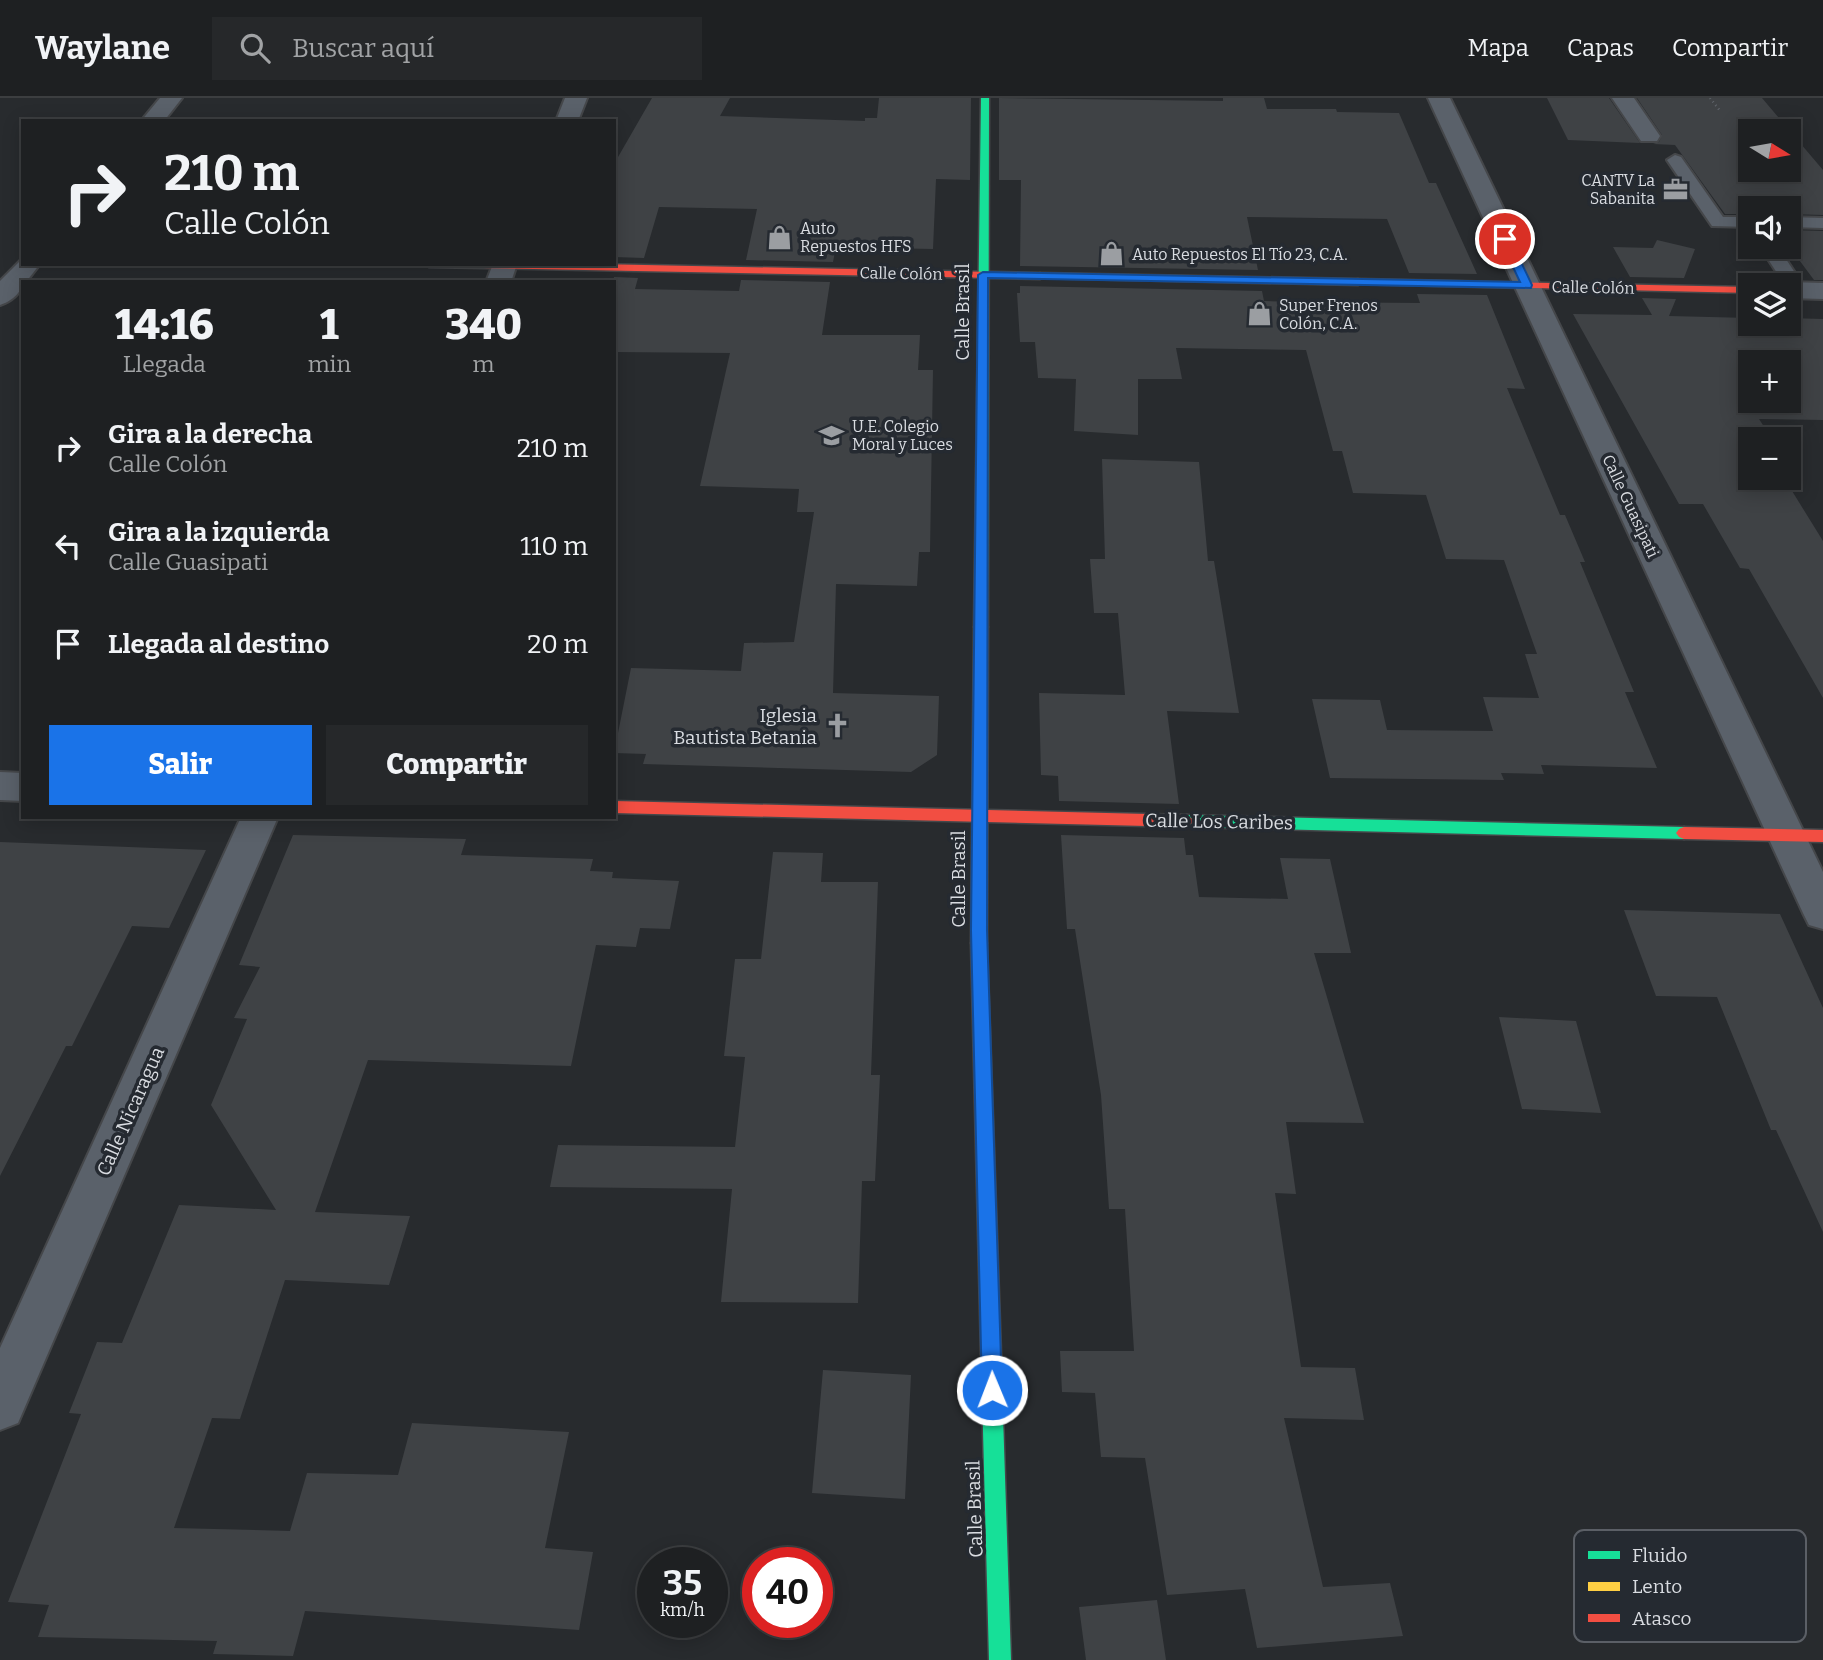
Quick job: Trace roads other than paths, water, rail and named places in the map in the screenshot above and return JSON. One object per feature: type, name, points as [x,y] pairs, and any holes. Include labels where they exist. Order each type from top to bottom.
[{"type":"street","points":[[154,119],[171,98]]},
{"type":"street","points":[[568,119],[576,98]]},
{"type":"street","name":"Calle Brasil","points":[[985,98],[979,930],[1000,1660]]},
{"type":"street","name":"Calle Guasipati","points":[[1438,98],[1823,913]]},
{"type":"street","points":[[1623,98],[1649,136]]},
{"type":"street","points":[[0,256],[21,256]]},
{"type":"street","points":[[0,297],[26,266]]},
{"type":"street","name":"Calle Colón","points":[[450,266],[503,271],[983,275],[1738,290]]},
{"type":"street","points":[[0,786],[21,787]]},
{"type":"street","name":"Calle Los Caribes","points":[[616,807],[1823,836]]},
{"type":"street","name":"Calle Nicaragua","points":[[0,1405],[259,819]]},
{"type":"lane","points":[[1675,160],[1718,222],[1738,222]]},
{"type":"lane","points":[[1801,222],[1823,223]]},
{"type":"lane","points":[[1778,259],[1803,291]]},
{"type":"place","name":"CANTV La Sabanita","points":[[1675,189]]},
{"type":"place","name":"Auto Repuestos HFS","points":[[780,237]]},
{"type":"place","name":"Auto Repuestos El Tío 23, C.A.","points":[[1112,254]]},
{"type":"place","name":"Super Frenos Colón, C.A.","points":[[1259,314]]},
{"type":"place","name":"U.E. Colegio Moral y Luces","points":[[832,435]]},
{"type":"place","name":"Iglesia Bautista Betania","points":[[837,726]]}]
